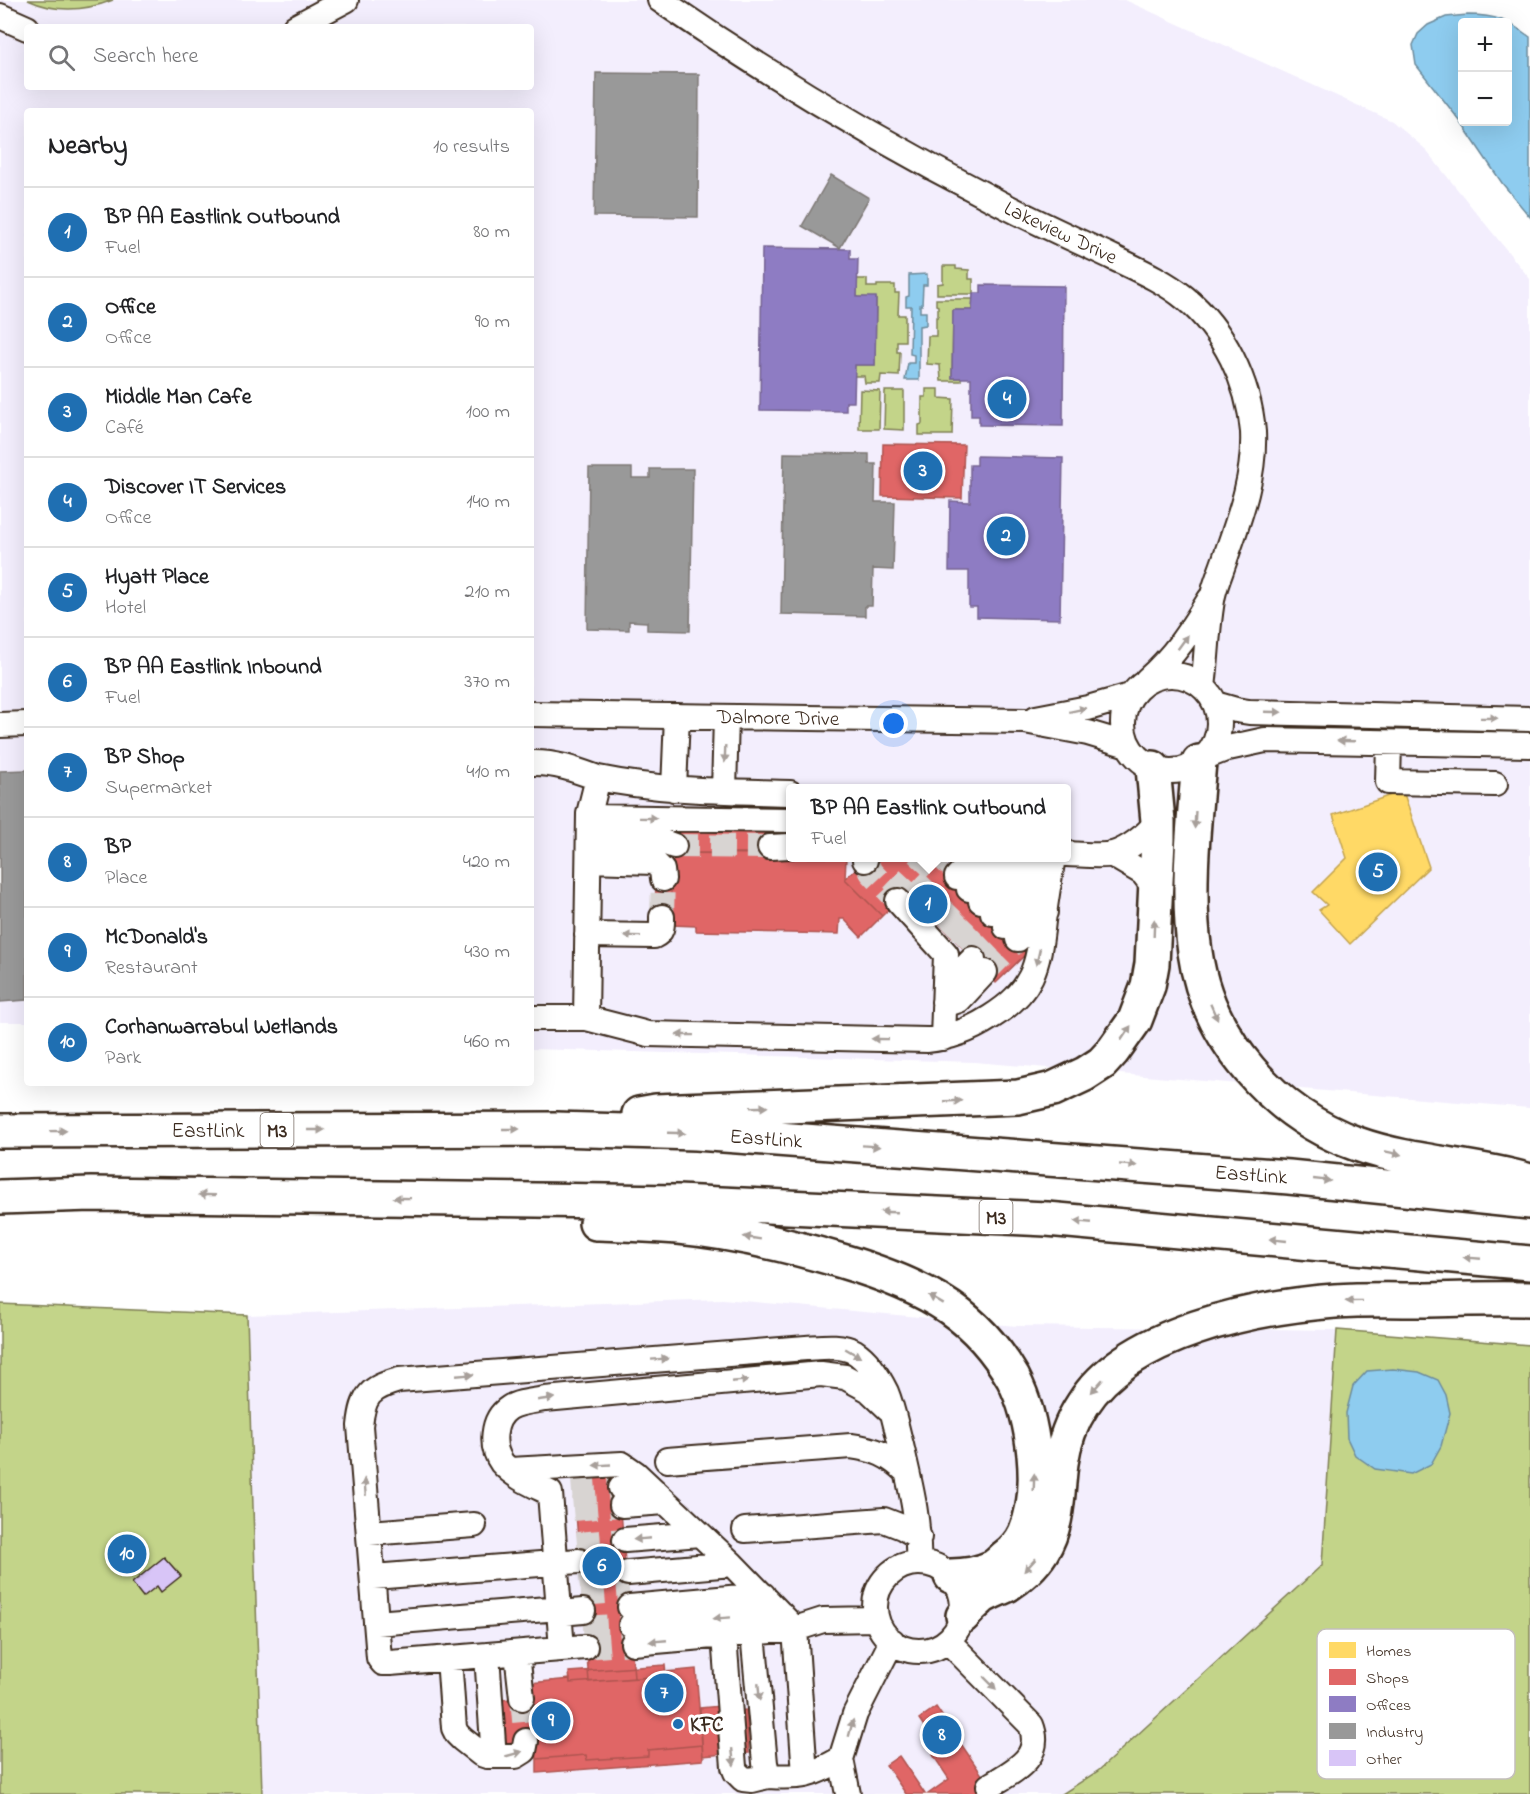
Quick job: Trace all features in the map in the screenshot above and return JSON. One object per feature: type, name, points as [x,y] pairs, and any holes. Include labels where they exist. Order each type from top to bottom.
[{"type":"highway","points":[[1202,759],[1191,897],[1195,954],[1217,1019],[1231,1046],[1256,1077],[1280,1101],[1321,1128],[1355,1143],[1396,1154],[1530,1180]]},
{"type":"highway","points":[[555,1129],[656,1111],[998,1099],[1038,1094],[1069,1083],[1102,1063],[1113,1051],[1135,1020],[1148,986],[1152,964],[1158,821],[1153,768]]},
{"type":"highway","name":"EastLink","points":[[0,1131],[555,1129],[708,1134],[1265,1175],[1530,1202]]},
{"type":"highway","name":"M3","points":[[0,1197],[91,1194],[677,1202],[1047,1219],[1530,1263]]},
{"type":"highway","points":[[460,1198],[512,1219],[679,1227],[760,1239],[822,1255],[890,1278],[923,1292],[968,1321],[983,1335],[1013,1378],[1025,1406],[1032,1437],[1033,1505],[1025,1534],[1013,1551],[993,1568],[969,1575],[951,1576]]},
{"type":"highway","points":[[956,1629],[973,1605],[1027,1570],[1042,1552],[1051,1533],[1056,1512],[1061,1462],[1071,1426],[1083,1403],[1101,1381],[1142,1350],[1180,1334],[1269,1309],[1335,1301],[1530,1299]]},
{"type":"street","points":[[301,24],[346,0]]},
{"type":"street","name":"Lakeview Drive","points":[[660,0],[771,73],[942,174],[1022,215],[1148,274],[1173,289],[1201,313],[1220,338],[1236,365],[1246,394],[1252,432],[1248,488],[1213,594],[1184,642],[1167,662],[1137,689]]},
{"type":"street","points":[[0,16],[24,27]]},
{"type":"street","name":"Lakeview Drive","points":[[1209,696],[1213,594]]},
{"type":"street","points":[[1530,719],[1249,712],[1236,710],[1209,696],[1192,680],[1180,675],[1168,674],[1155,677],[1137,689],[1125,708],[1122,720],[1123,733],[1134,755],[1143,763],[1165,771],[1189,768],[1202,759],[1228,748],[1266,740],[1530,746]]},
{"type":"street","name":"Dalmore Drive","points":[[1025,721],[1088,708],[1137,689]]},
{"type":"street","points":[[1202,759],[1214,745],[1218,732],[1219,718],[1209,696]]},
{"type":"street","name":"Dalmore Drive","points":[[534,714],[1025,721],[1088,733],[1128,745]]},
{"type":"street","points":[[674,789],[677,716]]},
{"type":"street","points":[[724,791],[726,717]]},
{"type":"street","points":[[1455,783],[1456,717]]},
{"type":"street","points":[[0,725],[24,724]]},
{"type":"street","points":[[1389,742],[1389,782],[1495,784]]},
{"type":"street","points":[[534,763],[556,764],[598,778],[629,784],[674,789],[786,793]]},
{"type":"street","points":[[586,1018],[589,841],[598,778]]},
{"type":"street","points":[[589,841],[786,820]]},
{"type":"street","points":[[1071,854],[1111,854],[1147,834],[1158,821]]},
{"type":"street","points":[[589,841],[655,839],[674,846]]},
{"type":"street","points":[[589,841],[654,862],[662,870],[663,879]]},
{"type":"street","points":[[1111,854],[1143,873],[1156,890]]},
{"type":"street","points":[[975,862],[978,896]]},
{"type":"street","points":[[978,896],[997,862]]},
{"type":"street","points":[[978,896],[1018,862]]},
{"type":"street","points":[[978,896],[1043,862]]},
{"type":"street","points":[[534,1018],[586,1018],[648,1034],[927,1040],[963,1032],[1009,1005],[1022,992],[1032,975],[1038,958],[1051,862]]},
{"type":"street","points":[[978,896],[1049,884]]},
{"type":"street","points":[[978,896],[1045,912]]},
{"type":"street","points":[[588,935],[654,936],[660,932],[662,917]]},
{"type":"street","points":[[943,1038],[945,995],[936,931],[959,1000],[953,1002],[945,995]]},
{"type":"street","points":[[518,1653],[390,1663],[383,1663],[379,1658],[360,1425],[361,1411],[369,1394],[380,1385],[399,1380],[806,1348],[845,1348],[861,1357],[877,1376],[886,1392],[914,1498],[919,1537],[918,1563]]},
{"type":"street","points":[[567,1572],[510,1470],[501,1462],[495,1443],[496,1427],[501,1416],[510,1407],[545,1398],[820,1374],[845,1377],[869,1389],[893,1414]]},
{"type":"street","points":[[667,1460],[851,1446],[867,1448],[888,1456],[907,1472]]},
{"type":"street","points":[[510,1470],[622,1464],[649,1486],[724,1557],[788,1622],[805,1775]]},
{"type":"street","points":[[627,1565],[649,1486]]},
{"type":"street","points":[[627,1565],[666,1502]]},
{"type":"street","points":[[745,1530],[884,1520],[919,1537]]},
{"type":"street","points":[[369,1533],[474,1525]]},
{"type":"street","points":[[627,1565],[724,1557]]},
{"type":"street","points":[[627,1565],[724,1557]]},
{"type":"street","points":[[627,1565],[724,1557]]},
{"type":"street","points":[[918,1563],[936,1566],[951,1576],[960,1588],[964,1602],[956,1629],[936,1648],[922,1650],[908,1648],[882,1634],[876,1619],[875,1603],[879,1587],[889,1574],[902,1566],[918,1563]]},
{"type":"street","points":[[627,1565],[788,1622]]},
{"type":"street","points":[[627,1565],[724,1636],[753,1634],[788,1622],[876,1619]]},
{"type":"street","points":[[373,1577],[567,1572]]},
{"type":"street","points":[[376,1623],[567,1572]]},
{"type":"street","points":[[522,1698],[518,1653],[567,1572]]},
{"type":"street","points":[[956,1629],[1031,1725],[1035,1735],[1034,1749],[1024,1763],[990,1786]]},
{"type":"street","points":[[753,1634],[768,1776]]},
{"type":"street","points":[[724,1636],[736,1772],[743,1779],[752,1780],[768,1776],[805,1775],[819,1771],[841,1759]]},
{"type":"street","points":[[849,1794],[841,1759],[855,1714],[892,1641]]},
{"type":"street","points":[[487,1655],[490,1750]]},
{"type":"street","points":[[444,1659],[454,1728],[457,1734],[481,1754],[490,1750],[516,1756],[524,1751],[526,1741]]},
{"type":"shaded area","points":[[0,0],[28,0],[48,7],[75,9],[100,5],[113,0],[1125,0],[1392,121],[1424,148],[1530,279],[1530,1108],[975,1062],[534,1049],[534,108],[24,108],[24,1022],[0,1022]]},
{"type":"shaded area","points":[[723,1299],[1017,1326],[1337,1330],[1323,1565],[1098,1771],[1062,1794],[262,1794],[247,1315]]},
{"type":"green space","points":[[28,0],[113,0],[81,8],[60,9]]},
{"type":"green space","points":[[943,266],[956,266],[956,269],[969,270],[969,279],[973,279],[973,294],[937,294],[937,284],[943,283]]},
{"type":"green space","points":[[857,279],[867,279],[867,287],[895,285],[895,293],[899,293],[898,315],[905,315],[905,341],[897,341],[897,352],[900,352],[899,376],[881,375],[880,383],[865,383],[864,376],[854,376],[855,365],[875,365],[876,298],[857,297]]},
{"type":"green space","points":[[936,299],[973,299],[972,310],[953,310],[952,378],[961,378],[961,381],[941,381],[940,365],[927,364],[928,336],[936,336],[938,306]]},
{"type":"green space","points":[[926,389],[939,389],[939,398],[953,399],[952,435],[919,435],[919,425],[922,424],[922,397],[926,397]]},
{"type":"green space","points":[[860,390],[880,391],[879,429],[859,429]]},
{"type":"green space","points":[[885,391],[904,391],[904,430],[884,429]]},
{"type":"green space","points":[[0,1304],[247,1315],[262,1794],[0,1794]]},
{"type":"green space","points":[[1337,1330],[1530,1345],[1530,1794],[1062,1794],[1098,1771],[1322,1565]]},
{"type":"water","points":[[1478,15],[1497,18],[1458,18],[1458,118],[1416,65],[1413,45],[1418,34],[1428,25],[1446,17]]},
{"type":"water","points":[[1512,25],[1530,37],[1530,217],[1502,183],[1463,126],[1512,126]]},
{"type":"water","points":[[927,274],[927,285],[923,285],[922,305],[920,305],[920,312],[926,312],[926,325],[919,326],[919,380],[905,380],[908,363],[914,363],[914,355],[910,354],[911,306],[906,306],[906,297],[909,296],[909,275]]},
{"type":"water","points":[[1393,1369],[1419,1372],[1438,1380],[1446,1395],[1450,1413],[1441,1446],[1431,1464],[1411,1474],[1375,1469],[1355,1455],[1347,1438],[1346,1413],[1353,1386],[1367,1371]]},
{"type":"building: Homes","points":[[1403,791],[1429,867],[1350,944],[1319,910],[1327,905],[1313,892],[1347,858],[1333,815]]},
{"type":"building: Shops","points":[[883,444],[964,445],[962,498],[882,496]]},
{"type":"building: Shops","points":[[674,831],[771,832],[770,854],[673,853]]},
{"type":"building: Shops","points":[[673,853],[783,853],[786,855],[786,862],[846,862],[845,879],[882,916],[861,937],[844,919],[840,919],[839,934],[696,931],[696,926],[671,925],[671,879],[673,877]]},
{"type":"building: Shops","points":[[863,862],[942,862],[1029,951],[996,983],[908,891],[882,916],[845,879]]},
{"type":"building: Shops","points":[[656,879],[671,879],[671,917],[655,917]]},
{"type":"building: Shops","points":[[618,1472],[634,1678],[589,1682],[573,1475]]},
{"type":"building: Shops","points":[[665,1665],[666,1676],[570,1683],[569,1672]]},
{"type":"building: Shops","points":[[696,1669],[702,1745],[648,1750],[648,1756],[587,1760],[586,1755],[537,1759],[530,1683],[570,1679],[570,1683],[666,1676],[666,1672]]},
{"type":"building: Shops","points":[[532,1697],[535,1741],[504,1743],[500,1700]]},
{"type":"building: Shops","points":[[720,1706],[724,1754],[703,1756],[700,1708]]},
{"type":"building: Shops","points":[[936,1707],[995,1794],[928,1794],[949,1779],[933,1755],[940,1750],[919,1719]]},
{"type":"building: Shops","points":[[746,1710],[749,1753],[724,1754],[721,1712]]},
{"type":"building: Shops","points":[[702,1745],[703,1760],[537,1773],[537,1759],[586,1755],[587,1760],[648,1756],[648,1750]]},
{"type":"building: Shops","points":[[899,1756],[925,1794],[906,1794],[886,1765]]},
{"type":"building: Offices","points":[[762,248],[850,249],[850,259],[858,259],[857,297],[876,297],[875,365],[855,365],[854,402],[846,402],[846,411],[760,410]]},
{"type":"building: Offices","points":[[981,285],[1064,286],[1063,426],[979,425],[979,416],[971,416],[971,378],[952,378],[953,310],[972,310],[973,293],[981,293]]},
{"type":"building: Offices","points":[[977,456],[1063,458],[1060,619],[977,617],[977,607],[969,607],[969,571],[949,571],[950,501],[970,502],[970,465],[977,465]]},
{"type":"building: Industry","points":[[596,73],[699,74],[698,217],[594,216]]},
{"type":"building: Industry","points":[[831,175],[869,198],[840,248],[802,226]]},
{"type":"building: Industry","points":[[784,453],[869,454],[869,464],[876,464],[875,502],[895,502],[893,570],[873,569],[872,606],[865,606],[865,616],[781,614]]},
{"type":"building: Industry","points":[[589,468],[632,468],[632,478],[650,478],[650,469],[693,469],[690,631],[647,630],[647,622],[629,621],[629,630],[587,629]]},
{"type":"building: Industry","points":[[24,770],[24,1000],[0,1002],[0,771]]},
{"type":"building: Other","points":[[164,1557],[181,1576],[161,1592],[157,1586],[143,1597],[132,1583]]},
{"type":"tunnel","points":[[674,846],[770,847]]},
{"type":"tunnel","points":[[866,862],[871,872],[898,901]]},
{"type":"tunnel","points":[[893,896],[924,862]]},
{"type":"tunnel","points":[[915,898],[946,865]]},
{"type":"tunnel","points":[[662,917],[663,879]]},
{"type":"tunnel","points":[[937,922],[969,889]]},
{"type":"tunnel","points":[[949,934],[981,901]]},
{"type":"tunnel","points":[[960,946],[993,913]]},
{"type":"tunnel","points":[[973,959],[1006,927]]},
{"type":"tunnel","points":[[985,972],[1018,939]]},
{"type":"tunnel","points":[[572,1492],[621,1488]]},
{"type":"tunnel","points":[[573,1509],[622,1505]]},
{"type":"tunnel","points":[[577,1544],[625,1540]]},
{"type":"tunnel","points":[[579,1577],[628,1573]]},
{"type":"tunnel","points":[[581,1594],[629,1590]]},
{"type":"tunnel","points":[[583,1628],[631,1625]]},
{"type":"tunnel","points":[[585,1647],[633,1643]]},
{"type":"tunnel","points":[[522,1698],[526,1741]]},
{"type":"place","name":"Discover IT Services","points":[[1007,399]]},
{"type":"place","name":"Middle Man Cafe","points":[[923,471]]},
{"type":"place","name":"Office","points":[[1006,536]]},
{"type":"place","name":"Hyatt Place","points":[[1378,872]]},
{"type":"place","name":"BP AA Eastlink Outbound","points":[[928,904]]},
{"type":"place","name":"Corhanwarrabul Wetlands","points":[[127,1554]]},
{"type":"place","name":"BP AA Eastlink Inbound","points":[[602,1566]]},
{"type":"place","name":"BP Shop","points":[[664,1693]]},
{"type":"place","name":"McDonald's","points":[[551,1721]]},
{"type":"place","name":"KFC","points":[[678,1724]]},
{"type":"place","name":"BP","points":[[942,1735]]}]
